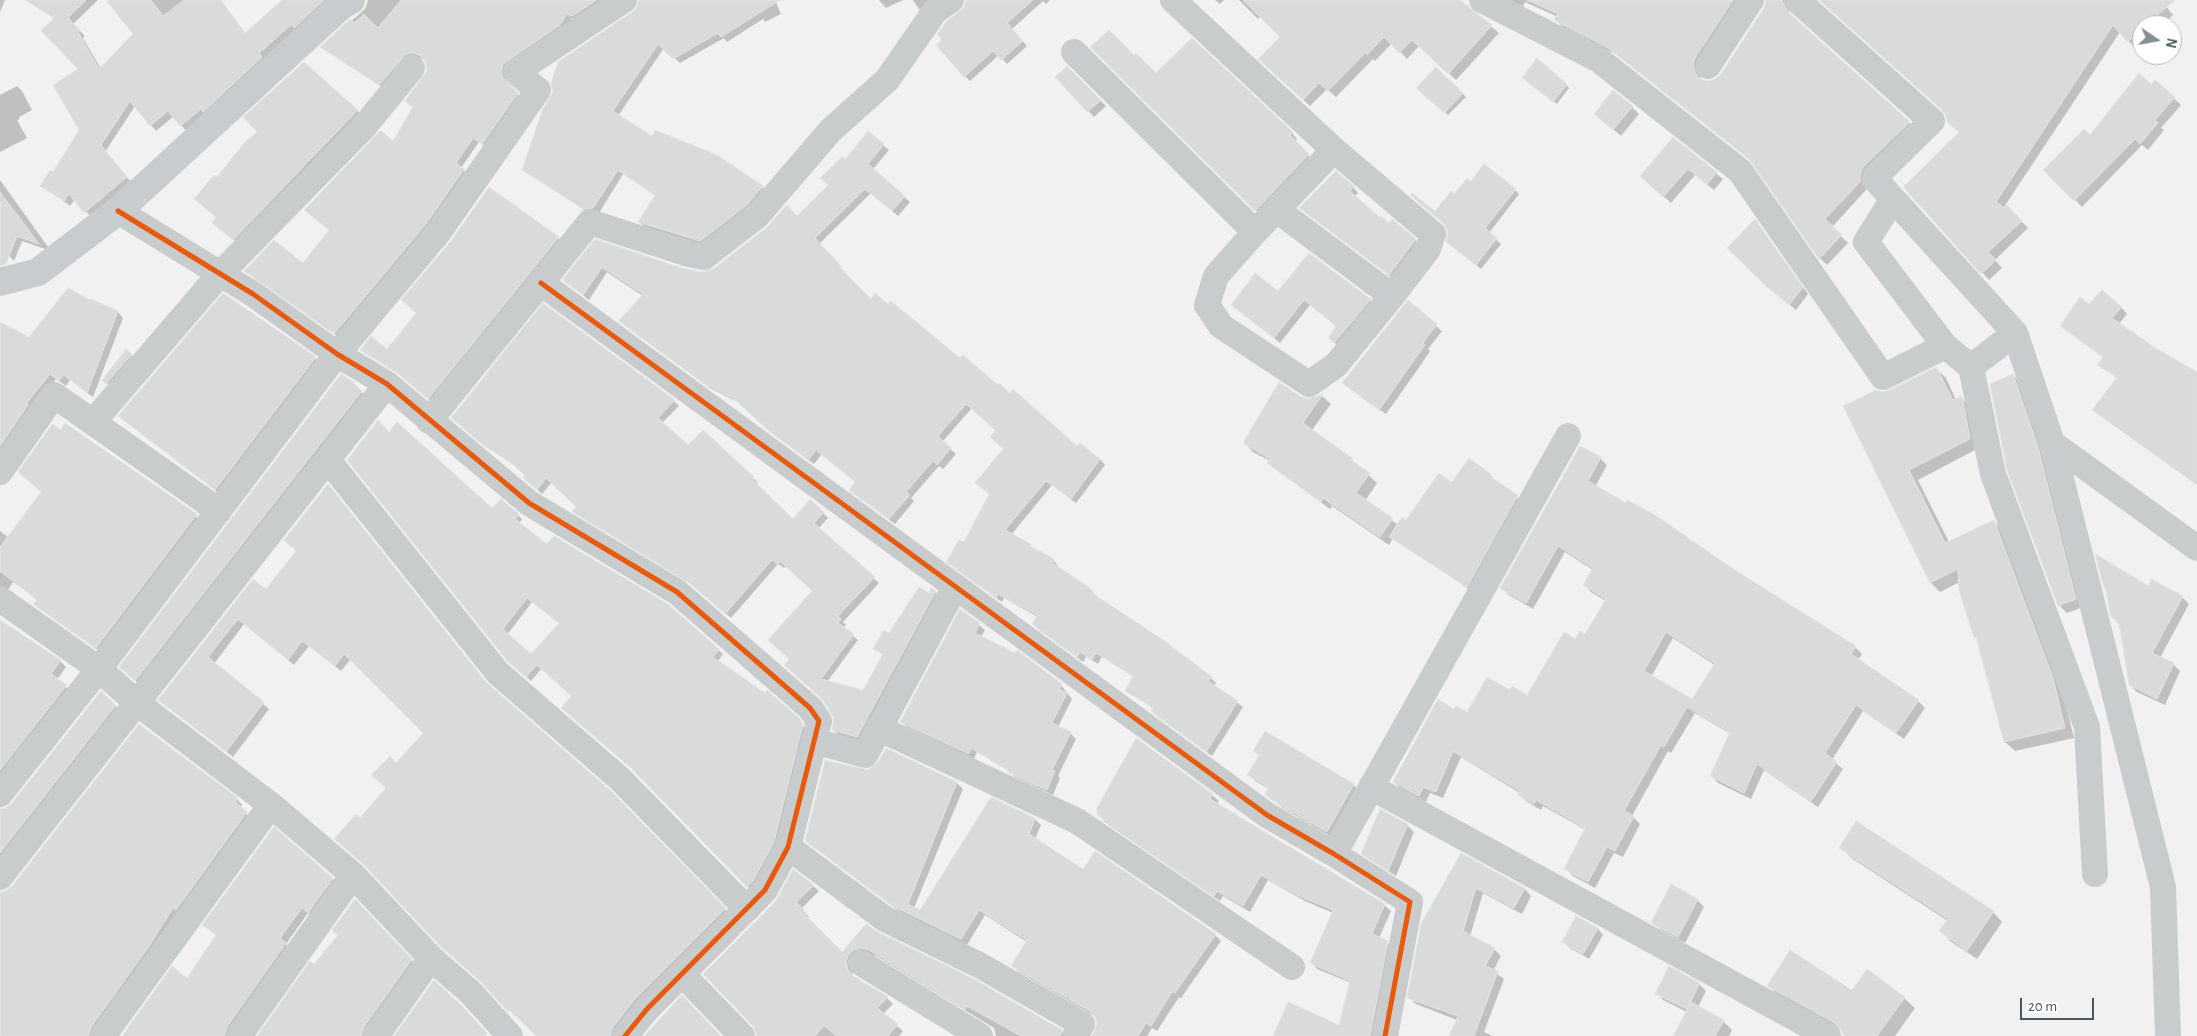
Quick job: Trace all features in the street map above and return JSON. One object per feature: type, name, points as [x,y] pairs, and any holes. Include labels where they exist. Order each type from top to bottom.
[{"type":"street","points":[[0,282],[38,272],[118,211],[341,6],[351,0]]},
{"type":"street","points":[[0,794],[99,668],[338,354],[438,233],[538,90],[516,72],[624,0]]},
{"type":"street","points":[[429,421],[590,222],[685,253],[704,257],[757,216],[832,130],[887,80],[936,11],[951,0]]},
{"type":"street","points":[[1173,0],[1334,150],[1433,234],[1428,249],[1336,365],[1310,384],[1220,326],[1207,305],[1216,276],[1255,232],[1334,150]]},
{"type":"street","points":[[1482,0],[1599,60],[1740,171],[1882,377],[1945,346]]},
{"type":"street","points":[[1708,66],[1751,0]]},
{"type":"street","points":[[1797,0],[1932,122],[1874,178],[2015,333],[2052,444],[2163,887],[2168,1036]]},
{"type":"street","points":[[1074,52],[1255,232]]},
{"type":"street","points":[[93,422],[220,274],[363,128],[412,68]]},
{"type":"street","points":[[1893,199],[1866,242],[1945,346],[1971,368],[1993,474],[2087,727],[2095,874]]},
{"type":"street","points":[[1277,210],[1392,296]]},
{"type":"street","points":[[118,211],[253,294],[338,354],[387,384],[529,503],[677,592],[810,708],[819,721],[788,847],[765,890],[647,1010],[625,1036]]},
{"type":"street","points":[[540,283],[1266,815],[1334,854],[1410,902],[1385,1036]]},
{"type":"street","points":[[1971,368],[2015,333]]},
{"type":"street","points":[[0,877],[387,384]]},
{"type":"street","points":[[0,472],[54,395],[219,511]]},
{"type":"street","points":[[1334,854],[1568,436]]},
{"type":"street","points":[[2052,444],[2197,548]]},
{"type":"street","points":[[328,460],[498,674],[620,779],[747,909]]},
{"type":"street","points":[[814,741],[865,755],[956,587]]},
{"type":"street","points":[[0,599],[99,668],[137,704],[271,805],[353,875],[431,958],[471,993],[504,1034]]},
{"type":"street","points":[[878,728],[1076,821],[1292,967]]},
{"type":"street","points":[[1371,787],[1828,1036]]},
{"type":"street","points":[[103,1036],[271,805]]},
{"type":"street","points":[[788,847],[885,919],[982,966],[1086,1032]]},
{"type":"street","points":[[239,1036],[353,875]]},
{"type":"street","points":[[376,1036],[431,958]]},
{"type":"street","points":[[862,963],[980,1036]]},
{"type":"street","points":[[682,974],[742,1036]]},
{"type":"building","points":[[26,0],[86,0],[68,18],[80,30],[78,32],[99,69],[133,34],[106,0],[151,0],[163,16],[184,0],[221,0],[245,33],[282,0],[324,0],[294,28],[292,24],[259,53],[262,57],[203,112],[201,109],[180,126],[168,111],[150,126],[130,101],[101,145],[127,177],[84,213],[69,194],[64,201],[40,186],[50,170],[53,172],[79,130],[53,85],[78,69],[41,31],[54,18]]},
{"type":"building","points":[[401,0],[597,0],[572,16],[567,14],[560,25],[503,64],[501,71],[503,78],[518,93],[482,144],[473,138],[456,163],[464,169],[426,224],[334,334],[244,271],[274,240],[303,263],[329,230],[304,210],[381,130],[393,141],[413,107],[405,101],[427,71],[426,62],[421,56],[414,53],[406,54],[379,85],[320,47],[350,19],[354,23],[364,14],[378,28]]},
{"type":"building","points":[[639,0],[780,0],[721,37],[718,33],[673,59],[658,44],[613,111],[652,136],[655,130],[717,155],[763,186],[747,205],[700,241],[638,222],[655,195],[618,170],[593,208],[583,209],[522,170],[542,111],[553,92],[551,83],[558,62],[632,12],[637,7]]},
{"type":"building","points":[[966,0],[1033,0],[1007,23],[1023,41],[1001,60],[993,51],[964,77],[936,45],[942,40],[937,34],[946,22],[964,7]]},
{"type":"building","points":[[1243,0],[1460,0],[1492,25],[1448,74],[1412,40],[1399,53],[1384,37],[1367,55],[1365,53],[1328,91],[1319,83],[1303,100],[1258,59],[1280,37]]},
{"type":"building","points":[[1527,0],[1733,0],[1695,58],[1693,65],[1695,73],[1700,79],[1708,81],[1715,79],[1721,74],[1764,8],[1766,0],[1782,0],[1787,11],[1910,122],[1863,167],[1860,174],[1860,182],[1825,219],[1842,235],[1819,259],[1749,159],[1608,48],[1554,20],[1558,14]]},
{"type":"building","points":[[1819,0],[2175,0],[2158,15],[2132,15],[2132,38],[2127,42],[2113,25],[1996,202],[2004,208],[2007,205],[2022,221],[1988,252],[1996,260],[1981,274],[1903,187],[1959,132],[1947,122],[1942,110]]},
{"type":"building","points":[[1109,30],[1134,55],[1136,53],[1156,73],[1192,38],[1293,132],[1290,135],[1309,154],[1255,211],[1090,47]]},
{"type":"building","points":[[1537,58],[1567,84],[1553,102],[1522,78]]},
{"type":"building","points":[[304,62],[358,110],[233,240],[212,223],[216,217],[194,199],[214,175],[217,177],[245,142],[257,132],[243,117]]},
{"type":"building","points":[[1067,66],[1101,100],[1087,112],[1055,77]]},
{"type":"building","points":[[1436,67],[1463,93],[1444,113],[1416,88]]},
{"type":"building","points":[[2139,73],[2151,84],[2155,80],[2175,97],[2155,120],[2158,123],[2140,144],[2135,139],[2074,201],[2043,170],[2084,129],[2090,135]]},
{"type":"building","points":[[1613,90],[1633,106],[1613,130],[1594,114]]},
{"type":"building","points":[[868,131],[884,144],[868,164],[905,196],[892,211],[865,189],[815,238],[841,266],[840,268],[871,299],[875,293],[888,304],[891,301],[960,358],[963,355],[1010,393],[1013,389],[1077,446],[1080,443],[1100,459],[1071,499],[1046,481],[1005,530],[1054,559],[1052,563],[1089,587],[1088,589],[1098,597],[1166,642],[1212,677],[1208,681],[1238,701],[1206,752],[1151,711],[1153,707],[1125,691],[1133,676],[1096,653],[1092,660],[1080,652],[1077,657],[1032,624],[1038,615],[998,594],[996,598],[946,562],[959,540],[964,542],[989,494],[975,483],[1003,449],[990,437],[995,430],[966,404],[938,436],[951,448],[937,465],[933,461],[906,492],[910,495],[889,519],[849,490],[855,482],[816,450],[808,460],[770,432],[733,398],[703,383],[619,321],[643,294],[602,267],[583,295],[562,280],[595,239],[682,268],[701,272],[713,269],[766,228],[787,205],[797,216],[828,185],[820,178],[842,157],[845,160]]},
{"type":"building","points":[[1673,137],[1717,172],[1707,184],[1688,169],[1663,197],[1640,176]]},
{"type":"building","points":[[1484,164],[1516,189],[1485,228],[1497,238],[1476,265],[1446,242],[1448,231],[1443,223],[1410,195],[1412,193],[1435,211],[1451,191],[1454,194],[1467,178],[1471,181]]},
{"type":"building","points":[[1336,171],[1354,186],[1350,191],[1380,218],[1381,216],[1389,223],[1392,219],[1416,239],[1389,275],[1299,208]]},
{"type":"building","points":[[489,187],[559,237],[428,399],[396,372],[360,350],[371,336],[387,349],[416,313],[401,300],[450,242]]},
{"type":"building","points":[[0,192],[39,244],[17,236],[6,264],[0,266]]},
{"type":"building","points":[[1755,219],[1803,287],[1789,305],[1767,287],[1727,248]]},
{"type":"building","points":[[1309,253],[1371,299],[1334,343],[1328,338],[1336,326],[1304,300],[1274,338],[1231,305],[1255,273],[1278,291]]},
{"type":"building","points":[[68,288],[90,300],[118,311],[87,393],[64,375],[59,381],[50,374],[26,404],[28,405],[0,446],[0,322],[29,337]]},
{"type":"building","points":[[2102,290],[2122,307],[2112,318],[2157,349],[2197,372],[2197,485],[2092,410],[2117,377],[2097,365],[2103,357],[2060,326],[2080,297],[2089,304]]},
{"type":"building","points":[[223,293],[316,357],[215,490],[118,416]]},
{"type":"building","points":[[1408,300],[1437,324],[1423,343],[1425,345],[1379,410],[1342,383]]},
{"type":"building","points":[[543,303],[675,400],[658,418],[688,445],[703,430],[754,477],[752,479],[793,519],[810,499],[824,512],[814,523],[875,577],[838,616],[841,619],[838,623],[854,634],[821,679],[863,690],[883,654],[873,649],[884,630],[889,633],[919,587],[929,593],[931,588],[936,591],[857,737],[832,730],[834,718],[822,699],[784,665],[789,659],[768,640],[812,591],[780,561],[778,564],[772,560],[725,614],[685,579],[572,512],[576,507],[546,478],[537,490],[523,478],[525,476],[514,465],[480,443],[451,418]]},
{"type":"building","points":[[126,349],[132,354],[106,384],[102,380]]},
{"type":"building","points":[[1936,367],[1953,400],[1962,396],[1970,439],[1909,470],[1945,543],[1994,520],[2053,678],[2065,728],[2004,742],[1976,637],[1974,637],[1959,591],[1958,569],[1930,583],[1843,406],[1876,390],[1882,392],[1890,390]]},
{"type":"building","points":[[341,374],[354,382],[362,391],[135,681],[119,667]]},
{"type":"building","points":[[2013,374],[2038,447],[2076,599],[2058,606],[2007,470],[1990,384]]},
{"type":"building","points":[[1279,382],[1301,397],[1309,399],[1323,394],[1303,423],[1370,473],[1356,493],[1393,518],[1380,537],[1323,498],[1321,502],[1267,463],[1270,459],[1243,443]]},
{"type":"building","points":[[378,420],[389,432],[397,422],[492,508],[501,499],[519,514],[515,519],[547,544],[554,536],[668,604],[719,649],[713,657],[765,693],[767,690],[799,718],[803,724],[774,842],[753,881],[747,887],[631,768],[561,708],[571,696],[537,665],[526,677],[509,663],[347,460]],"holes":[[[527,598],[559,623],[531,654],[503,629]]]},
{"type":"building","points":[[65,423],[197,514],[96,648],[33,604],[37,600],[0,571],[0,547],[41,492],[18,472],[52,424],[61,430]]},
{"type":"building","points":[[1580,446],[1601,457],[1588,481],[1626,503],[1627,500],[1652,513],[1738,572],[1856,646],[1851,654],[1919,700],[1896,733],[1856,705],[1825,753],[1837,762],[1811,801],[1757,764],[1744,793],[1710,776],[1730,732],[1687,707],[1664,747],[1661,745],[1624,811],[1634,816],[1615,851],[1607,847],[1588,882],[1564,869],[1585,828],[1536,800],[1534,804],[1518,795],[1520,791],[1453,751],[1436,792],[1423,787],[1419,796],[1393,782],[1438,699],[1454,709],[1456,706],[1467,712],[1487,677],[1510,690],[1512,686],[1527,695],[1564,632],[1575,639],[1580,631],[1585,634],[1606,599],[1583,585],[1593,568],[1558,546],[1526,603],[1500,588]],"holes":[[[1666,632],[1715,663],[1692,699],[1644,671]]]},
{"type":"building","points":[[1469,458],[1491,474],[1489,476],[1518,495],[1467,587],[1389,537],[1402,517],[1406,520],[1439,473],[1452,482]]},
{"type":"building","points":[[328,484],[486,682],[610,790],[726,908],[635,999],[613,1027],[610,1036],[536,1036],[510,1010],[508,1012],[481,982],[441,947],[364,865],[334,839],[356,814],[360,818],[384,790],[385,787],[371,775],[390,756],[396,763],[423,733],[344,654],[335,666],[302,641],[288,660],[238,619],[208,657],[264,702],[226,752],[158,700],[253,579],[266,589],[296,551],[284,540]]},
{"type":"building","points":[[2095,554],[2149,586],[2151,579],[2183,596],[2152,653],[2174,663],[2157,699],[2129,685],[2119,622],[2111,617],[2105,587]]},
{"type":"building","points":[[960,609],[980,623],[975,633],[1015,653],[1017,650],[1062,684],[1059,689],[1067,693],[1052,723],[1071,732],[1052,770],[1055,771],[1047,790],[1007,772],[1009,770],[971,748],[969,754],[900,722]]},
{"type":"building","points":[[0,620],[61,660],[51,674],[67,685],[0,770]]},
{"type":"building","points":[[101,691],[116,705],[0,853],[0,809],[6,808],[12,803]]},
{"type":"building","points":[[139,724],[238,798],[235,802],[247,812],[176,910],[173,908],[148,948],[91,1027],[88,1036],[0,1036],[0,892],[6,891],[12,886]]},
{"type":"building","points":[[1265,731],[1354,784],[1327,832],[1265,795],[1269,787],[1247,775],[1259,755],[1253,751]]},
{"type":"building","points":[[1136,738],[1213,794],[1210,799],[1385,904],[1372,934],[1388,941],[1370,1036],[1273,1036],[1288,1002],[1339,1025],[1350,981],[1310,963],[1333,910],[1297,895],[1261,875],[1243,906],[1217,891],[1214,896],[1097,815],[1097,808]]},
{"type":"building","points":[[886,748],[957,782],[908,904],[920,910],[991,797],[1035,818],[1029,834],[1083,869],[1095,851],[1216,934],[1175,993],[1172,992],[1151,1026],[1146,1023],[1138,1036],[1092,1036],[1097,1024],[1095,1017],[1090,1011],[1011,966],[1027,940],[979,910],[961,939],[893,906],[805,841],[825,760],[868,770],[878,762]]},
{"type":"building","points":[[1380,809],[1408,824],[1388,871],[1361,854]]},
{"type":"building","points":[[1856,821],[1994,911],[1967,951],[1939,931],[1948,919],[1839,848]]},
{"type":"building","points":[[274,827],[333,878],[308,913],[302,908],[280,938],[286,943],[227,1027],[224,1036],[122,1036],[172,966],[187,978],[216,935],[202,925]]},
{"type":"building","points":[[1461,853],[1525,888],[1514,908],[1476,888],[1463,931],[1495,948],[1485,966],[1498,971],[1474,1036],[1449,1036],[1458,1016],[1407,998],[1421,924]]},
{"type":"building","points":[[793,869],[814,885],[796,902],[804,910],[802,912],[842,952],[866,924],[878,932],[974,979],[1062,1030],[1060,1036],[1021,1036],[967,1006],[965,1009],[869,950],[861,948],[853,950],[848,956],[846,962],[848,970],[853,976],[888,997],[877,1008],[898,1024],[888,1036],[837,1036],[824,1026],[815,1036],[757,1036],[753,1026],[703,974],[776,901]]},
{"type":"building","points":[[1671,884],[1698,899],[1678,937],[1651,923]]},
{"type":"building","points":[[355,899],[412,959],[364,1027],[361,1036],[257,1036],[310,961],[314,964],[338,935],[332,930]]},
{"type":"building","points":[[1576,916],[1598,928],[1583,954],[1562,942]]},
{"type":"building","points":[[1790,950],[1852,990],[1867,969],[1905,997],[1877,1036],[1845,1036],[1835,1023],[1767,986]]},
{"type":"building","points":[[1669,966],[1700,983],[1687,1009],[1655,994]]},
{"type":"building","points":[[434,980],[487,1033],[485,1036],[394,1036]]},
{"type":"building","points":[[682,995],[721,1036],[644,1036]]},
{"type":"building","points":[[1691,1002],[1724,1020],[1715,1036],[1673,1036]]},
{"type":"cycle path","points":[[118,211],[253,294],[337,354],[387,384],[529,503],[677,592],[810,708],[819,721],[788,847],[765,890],[647,1009],[625,1036]]},
{"type":"cycle path","points":[[541,283],[1267,815],[1334,854],[1410,902],[1385,1036]]}]
